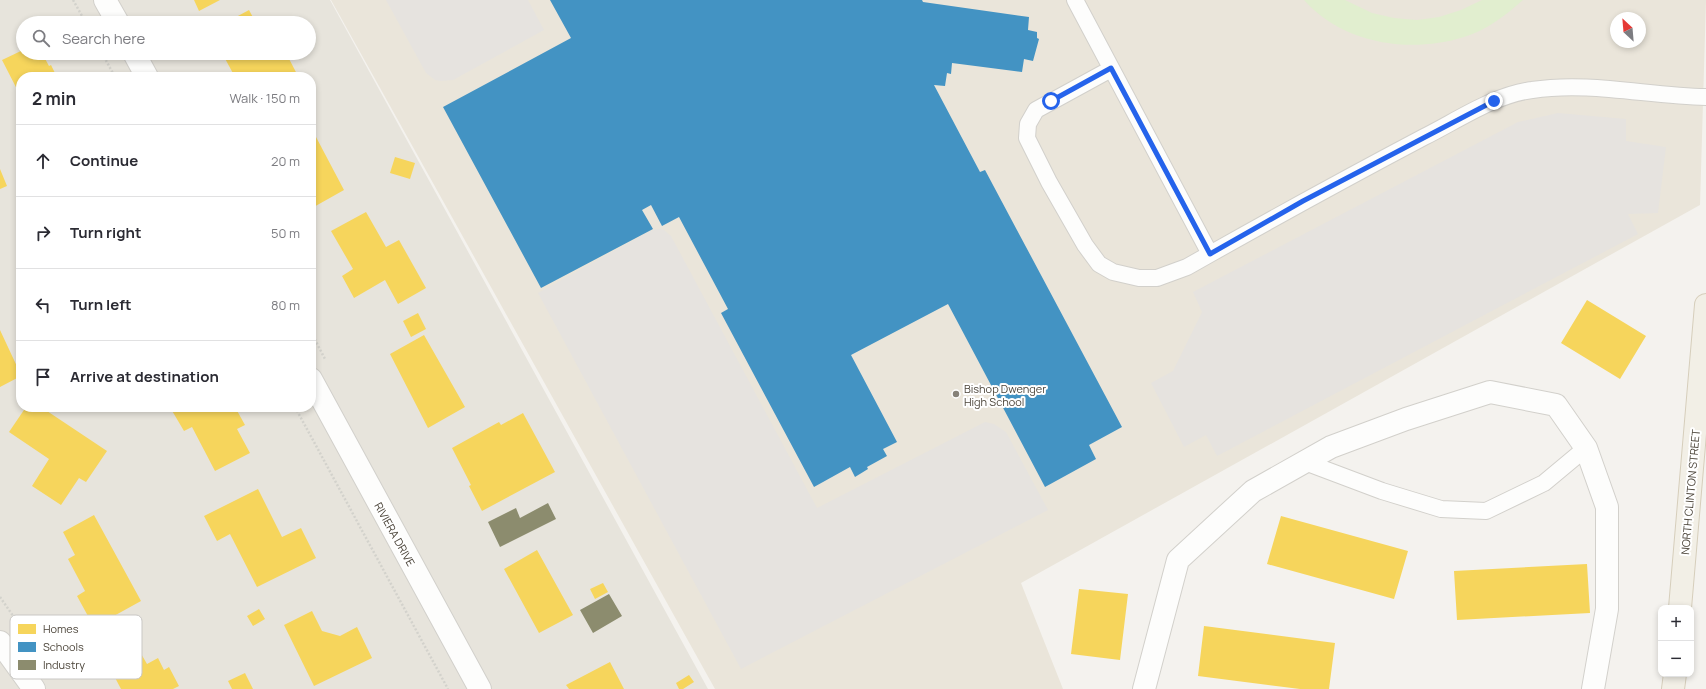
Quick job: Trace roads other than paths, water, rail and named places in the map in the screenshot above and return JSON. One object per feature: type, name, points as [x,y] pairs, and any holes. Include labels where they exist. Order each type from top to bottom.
[{"type":"main road","name":"NORTH CLINTON STREET","points":[[1680,605],[1706,305]]},
{"type":"main road","points":[[1674,689],[1675,677]]},
{"type":"street","points":[[105,0],[114,16]]},
{"type":"street","points":[[138,60],[144,72]]},
{"type":"street","name":"RIVIERA DRIVE","points":[[316,388],[480,689]]},
{"type":"street","points":[[1144,689],[1178,560],[1253,491],[1331,447],[1384,427],[1490,392],[1556,405],[1586,448],[1607,507],[1607,609],[1593,689]]},
{"type":"street","points":[[0,642],[10,656]]},
{"type":"street","points":[[27,679],[34,689]]},
{"type":"lane","points":[[1075,0],[1210,254]]},
{"type":"lane","points":[[1111,68],[1036,110],[1028,124],[1027,138],[1049,182],[1085,245],[1099,264],[1113,272],[1139,278],[1157,278],[1186,267],[1303,201],[1501,99],[1530,90],[1572,86],[1706,98]]},
{"type":"lane","points":[[1304,462],[1382,491],[1441,509],[1486,512],[1544,483],[1586,448]]},
{"type":"place","name":"Bishop Dwenger High School","points":[[956,394]]}]
